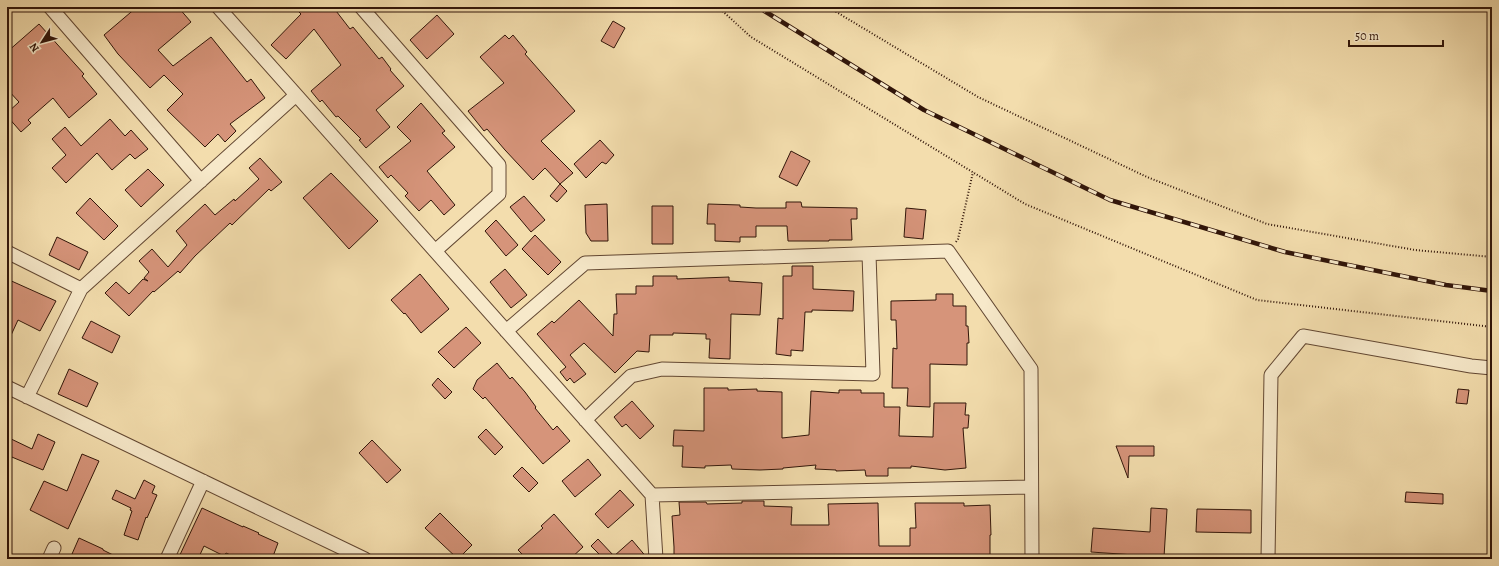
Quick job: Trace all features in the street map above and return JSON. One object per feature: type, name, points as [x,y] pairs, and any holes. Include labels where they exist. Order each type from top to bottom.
[{"type":"street","points":[[50,7],[201,181]]},
{"type":"street","points":[[218,7],[652,495],[656,559]]},
{"type":"street","points":[[361,7],[499,165],[499,194],[435,252]]},
{"type":"street","points":[[28,397],[81,289],[296,96]]},
{"type":"street","points":[[506,331],[585,263],[948,251],[1031,369],[1032,559]]},
{"type":"street","points":[[7,252],[81,289]]},
{"type":"street","points":[[585,420],[631,376],[662,369],[873,374],[869,254]]},
{"type":"street","points":[[1268,559],[1271,375],[1303,336],[1471,366],[1492,368]]},
{"type":"street","points":[[7,387],[365,559]]},
{"type":"street","points":[[166,559],[203,481]]},
{"type":"street","points":[[652,495],[1031,487]]},
{"type":"path","points":[[718,7],[752,37],[1025,204],[1257,300],[1492,327]]},
{"type":"path","points":[[828,7],[978,97],[1147,177],[1267,224],[1414,250],[1492,257]]},
{"type":"path","points":[[948,251],[958,239],[973,172]]},
{"type":"building","points":[[137,7],[178,7],[191,22],[158,50],[173,66],[211,37],[247,82],[251,79],[265,98],[230,124],[236,131],[225,142],[218,134],[205,147],[167,110],[183,94],[164,75],[150,88],[118,54],[104,35]]},
{"type":"building","points":[[294,7],[333,7],[350,29],[353,27],[379,59],[382,57],[391,69],[390,70],[404,86],[376,110],[390,127],[366,148],[359,140],[361,139],[338,116],[336,117],[322,100],[320,102],[311,91],[341,65],[314,29],[286,59],[271,45],[301,14]]},
{"type":"building","points":[[437,15],[454,34],[427,59],[410,40]]},
{"type":"building","points":[[613,21],[625,28],[614,48],[601,41]]},
{"type":"building","points":[[39,24],[84,74],[82,76],[97,94],[69,118],[53,98],[28,120],[31,123],[21,132],[7,116],[7,113],[19,102],[7,89],[7,52]]},
{"type":"building","points":[[505,35],[509,39],[513,35],[527,52],[525,54],[575,111],[541,141],[573,173],[560,184],[545,168],[533,180],[487,129],[484,131],[468,111],[504,83],[480,57]]},
{"type":"building","points":[[421,103],[445,131],[442,133],[455,147],[427,171],[455,205],[444,215],[431,200],[419,211],[405,196],[408,193],[391,175],[388,178],[379,167],[411,141],[397,127]]},
{"type":"building","points":[[110,119],[125,136],[131,130],[148,149],[135,159],[130,154],[112,170],[97,153],[66,183],[52,168],[66,155],[52,139],[65,127],[81,146]]},
{"type":"building","points":[[600,140],[614,155],[606,164],[602,162],[586,178],[574,164]]},
{"type":"building","points":[[791,151],[810,161],[797,186],[779,177]]},
{"type":"building","points":[[260,158],[282,182],[271,191],[269,189],[232,225],[230,223],[195,256],[180,273],[178,271],[154,292],[153,291],[129,316],[105,293],[116,282],[129,294],[143,279],[148,281],[144,278],[149,272],[139,261],[152,249],[168,267],[187,245],[176,231],[205,204],[215,215],[234,199],[235,201],[259,179],[249,168]]},
{"type":"building","points":[[148,169],[164,185],[141,207],[125,190]]},
{"type":"building","points":[[331,173],[378,221],[349,249],[303,198]]},
{"type":"building","points":[[560,184],[567,191],[557,202],[550,196]]},
{"type":"building","points":[[524,196],[545,220],[531,232],[510,207]]},
{"type":"building","points":[[90,198],[118,226],[104,240],[76,213]]},
{"type":"building","points":[[786,202],[801,202],[802,207],[857,208],[857,219],[851,219],[852,240],[788,241],[787,226],[756,226],[756,237],[740,237],[740,242],[715,241],[715,224],[707,224],[708,204],[740,205],[740,207],[756,208],[786,208]]},
{"type":"building","points":[[607,204],[608,241],[591,241],[586,233],[585,205]]},
{"type":"building","points":[[652,206],[673,206],[673,244],[652,244]]},
{"type":"building","points":[[906,208],[926,210],[923,239],[904,237]]},
{"type":"building","points":[[496,220],[518,245],[506,256],[485,231]]},
{"type":"building","points":[[535,235],[561,262],[548,275],[522,249]]},
{"type":"building","points":[[57,237],[88,252],[79,270],[49,255]]},
{"type":"building","points":[[792,266],[813,266],[813,289],[854,291],[853,311],[812,310],[812,312],[805,312],[803,351],[791,350],[791,356],[776,354],[778,318],[783,319],[783,276],[792,276]]},
{"type":"building","points":[[505,269],[527,295],[511,308],[490,282]]},
{"type":"building","points":[[420,274],[449,309],[421,333],[405,313],[404,314],[391,300]]},
{"type":"building","points":[[653,276],[677,276],[677,279],[729,277],[729,281],[762,283],[760,315],[731,314],[730,359],[709,358],[710,339],[706,339],[706,334],[673,333],[673,335],[650,335],[649,352],[637,351],[615,373],[584,343],[570,355],[586,374],[574,383],[570,378],[567,381],[560,372],[566,367],[537,334],[552,321],[554,323],[579,300],[613,336],[614,314],[617,314],[616,294],[636,294],[636,286],[653,286]]},
{"type":"building","points":[[7,279],[56,301],[40,331],[18,320],[7,344]]},
{"type":"building","points":[[936,294],[953,294],[953,306],[966,306],[966,326],[968,326],[969,343],[967,343],[967,365],[930,364],[930,407],[907,406],[908,388],[892,388],[893,348],[897,349],[896,320],[891,320],[891,301],[936,300]]},
{"type":"building","points":[[91,321],[120,336],[112,353],[82,338]]},
{"type":"building","points":[[466,327],[481,343],[454,368],[438,352]]},
{"type":"building","points":[[497,363],[510,379],[512,377],[525,392],[536,407],[535,408],[553,430],[557,426],[570,441],[543,464],[485,397],[483,399],[473,389],[477,380]]},
{"type":"building","points":[[69,369],[98,383],[87,407],[58,394]]},
{"type":"building","points":[[438,378],[452,392],[445,399],[432,385]]},
{"type":"building","points":[[704,388],[728,388],[728,390],[757,389],[757,391],[782,392],[782,438],[809,435],[811,391],[839,393],[839,390],[861,390],[861,393],[884,393],[884,407],[900,407],[899,436],[933,437],[934,403],[966,403],[965,415],[969,415],[968,428],[963,428],[966,468],[945,470],[911,466],[911,468],[888,468],[888,476],[866,476],[865,470],[836,471],[815,469],[816,465],[760,470],[732,469],[731,465],[705,466],[705,468],[682,467],[683,446],[673,446],[674,430],[704,431]]},
{"type":"building","points":[[1458,389],[1469,390],[1467,404],[1456,403]]},
{"type":"building","points":[[632,401],[654,426],[640,439],[626,424],[622,427],[614,417]]},
{"type":"building","points":[[486,429],[503,447],[495,455],[478,437]]},
{"type":"building","points":[[38,434],[55,442],[43,470],[7,455],[7,437],[32,449]]},
{"type":"building","points":[[372,440],[401,470],[387,483],[359,453]]},
{"type":"building","points":[[1116,446],[1154,446],[1154,456],[1129,456],[1128,478]]},
{"type":"building","points":[[82,454],[99,461],[68,529],[30,510],[44,481],[67,491]]},
{"type":"building","points":[[588,459],[601,475],[575,497],[562,481]]},
{"type":"building","points":[[522,467],[538,483],[529,492],[513,476]]},
{"type":"building","points":[[144,480],[155,486],[152,493],[157,495],[147,518],[146,517],[138,540],[124,535],[132,511],[130,510],[131,508],[112,499],[116,490],[135,499]]},
{"type":"building","points":[[620,490],[634,505],[608,528],[595,514]]},
{"type":"building","points":[[1406,492],[1443,494],[1443,504],[1405,502]]},
{"type":"building","points":[[742,501],[764,501],[764,506],[792,507],[791,525],[829,525],[828,504],[878,503],[879,546],[910,546],[910,528],[916,528],[915,503],[964,503],[964,506],[990,505],[990,559],[674,559],[672,516],[680,515],[679,502],[706,502],[707,504],[742,503]]},
{"type":"building","points":[[202,508],[278,543],[272,559],[239,559],[226,553],[224,556],[204,546],[198,559],[178,559]]},
{"type":"building","points":[[1151,508],[1167,509],[1164,557],[1091,552],[1093,528],[1150,532]]},
{"type":"building","points":[[1197,509],[1251,510],[1251,533],[1196,532]]},
{"type":"building","points":[[440,513],[472,545],[458,559],[425,528]]},
{"type":"building","points":[[554,514],[583,547],[570,559],[527,559],[518,550],[543,528],[541,526]]},
{"type":"building","points":[[79,538],[121,559],[83,559],[72,554]]},
{"type":"building","points":[[598,539],[614,556],[632,540],[648,559],[604,559],[591,546]]},
{"type":"railway","points":[[758,7],[924,110],[1110,200],[1285,252],[1446,285],[1492,291]]}]
